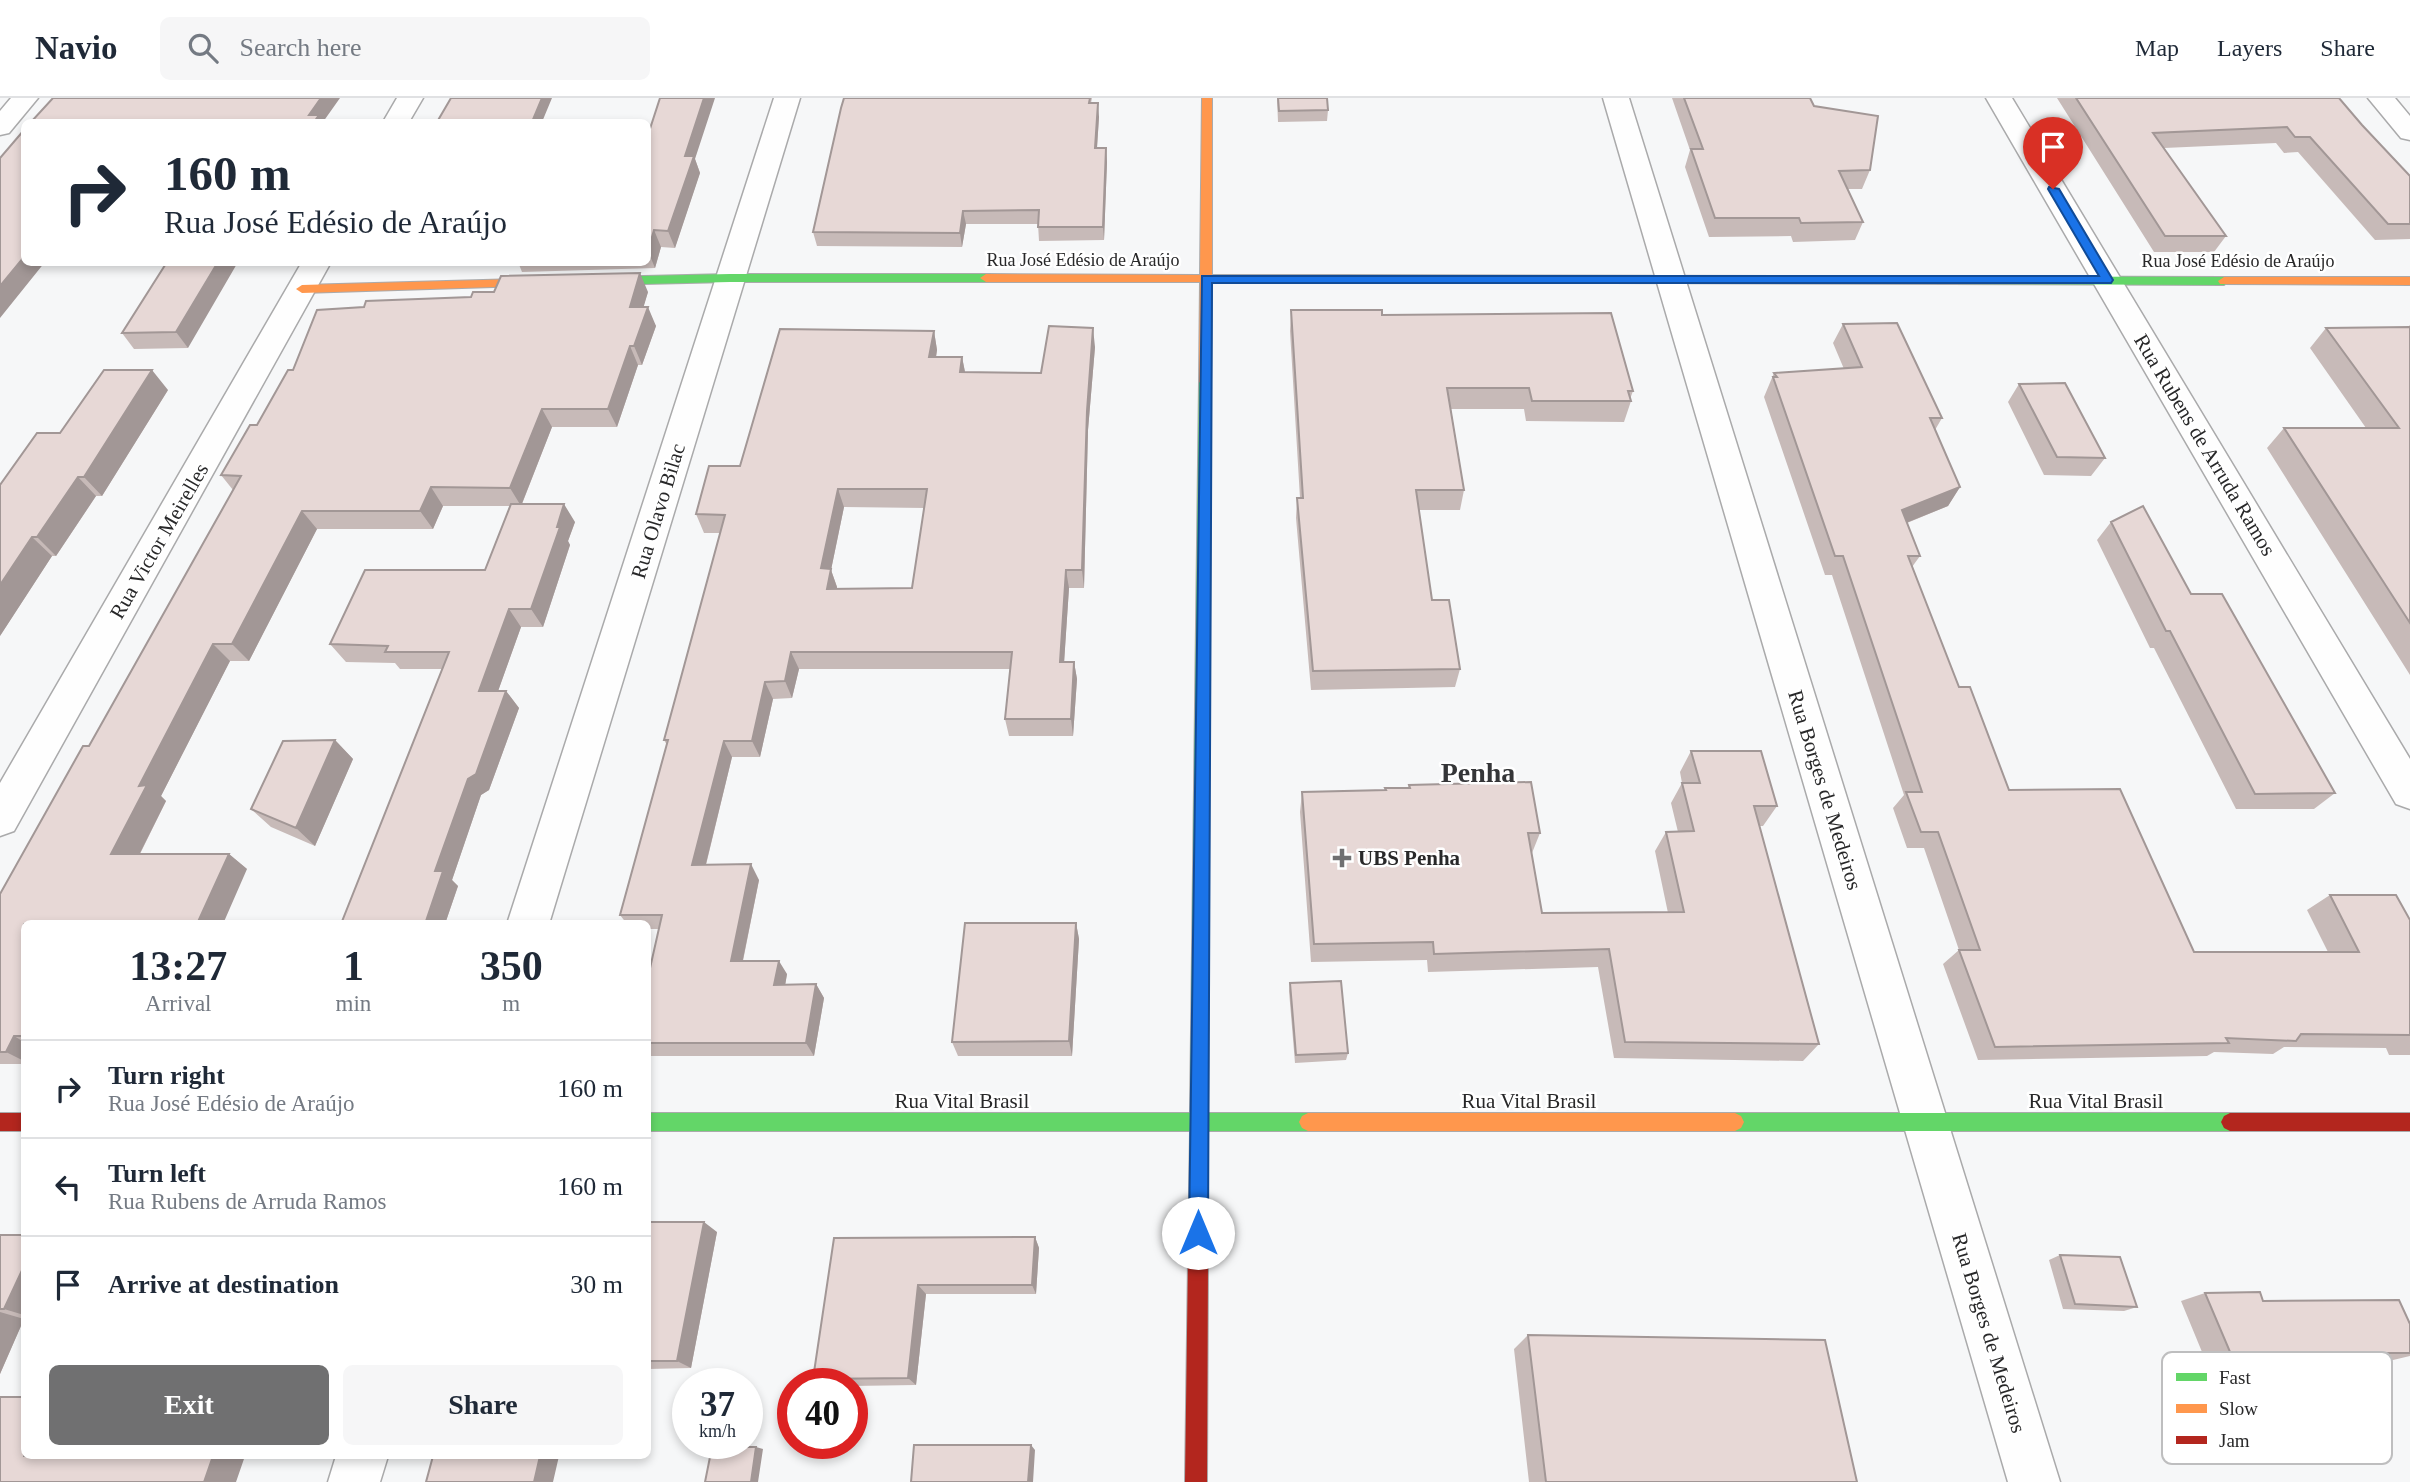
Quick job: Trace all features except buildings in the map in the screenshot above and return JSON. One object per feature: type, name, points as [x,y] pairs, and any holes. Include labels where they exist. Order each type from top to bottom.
[{"type":"street","points":[[0,127],[25,98]]},
{"type":"street","points":[[398,119],[410,98]]},
{"type":"street","name":"Rua Olavo Bilac","points":[[529,920],[787,98]]},
{"type":"street","points":[[1196,1482],[1207,98]]},
{"type":"street","name":"Rua Borges de Medeiros","points":[[1616,98],[2034,1482]]},
{"type":"street","name":"Rua Rubens de Arruda Ramos","points":[[1999,98],[2410,793]]},
{"type":"street","points":[[2381,98],[2410,132]]},
{"type":"street","name":"Rua José Edésio de Araújo","points":[[310,276],[2410,281]]},
{"type":"street","name":"Rua Victor Meirelles","points":[[0,819],[310,276]]},
{"type":"street","points":[[0,1122],[21,1122]]},
{"type":"street","name":"Rua Vital Brasil","points":[[651,1122],[2410,1122]]},
{"type":"street","points":[[354,1482],[361,1459]]},
{"type":"traffic: fast","points":[[557,282],[730,278],[986,278]]},
{"type":"traffic: fast","points":[[1337,279],[2224,281]]},
{"type":"traffic: fast","points":[[1198,1259],[1205,382]]},
{"type":"traffic: fast","points":[[651,1122],[1308,1122]]},
{"type":"traffic: fast","points":[[1735,1122],[2230,1122]]},
{"type":"traffic: slow","points":[[1205,382],[1207,98]]},
{"type":"traffic: slow","points":[[986,278],[1337,279]]},
{"type":"traffic: slow","points":[[2224,281],[2410,281]]},
{"type":"traffic: slow","points":[[302,289],[557,282]]},
{"type":"traffic: slow","points":[[1308,1122],[1735,1122]]},
{"type":"traffic: jam","points":[[0,1122],[21,1122]]},
{"type":"traffic: jam","points":[[2230,1122],[2410,1122]]},
{"type":"traffic: jam","points":[[1196,1482],[1198,1259]]},
{"type":"place","name":"UBS Penha","points":[[1342,858]]},
{"type":"district","name":"Penha","points":[[1478,772]]},
{"type":"route","points":[[1198,1233],[1206,279],[2107,280],[2053,189]]}]
